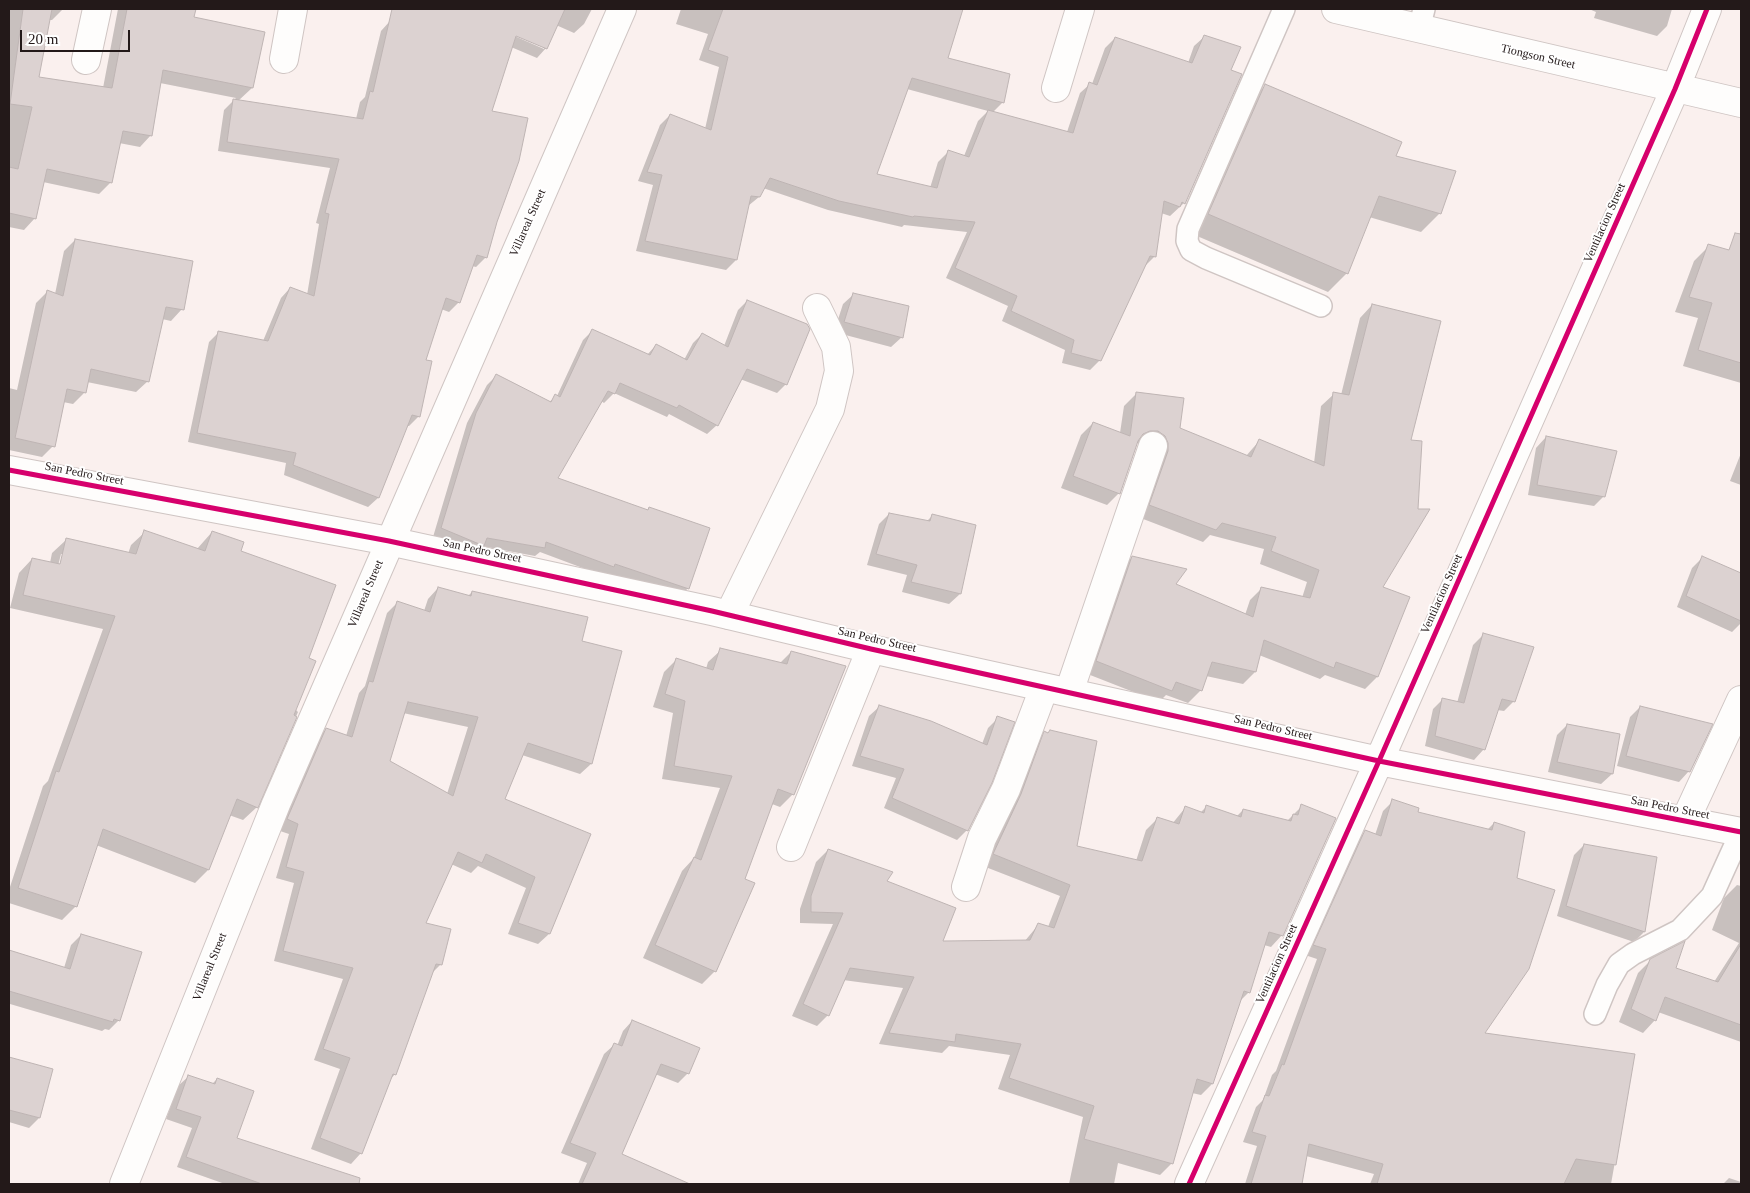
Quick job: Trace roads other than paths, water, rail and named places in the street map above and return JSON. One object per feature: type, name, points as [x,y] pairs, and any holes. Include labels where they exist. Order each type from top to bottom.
[{"type":"street","points":[[86,60],[97,9]]},
{"type":"street","points":[[284,59],[293,9]]},
{"type":"street","name":"Villareal Street","points":[[124,1184],[276,804],[622,9]]},
{"type":"street","points":[[1056,88],[1080,9]]},
{"type":"street","name":"Tiongson Street","points":[[1336,9],[1422,19],[1674,89],[1741,103]]},
{"type":"street","name":"Ventilacion Street","points":[[1189,1184],[1379,761],[1674,89],[1707,9]]},
{"type":"street","points":[[729,615],[830,409],[839,371],[836,347],[817,308]]},
{"type":"street","points":[[966,887],[982,838],[1056,690],[1153,446]]},
{"type":"street","name":"San Pedro Street","points":[[9,470],[389,541],[729,615],[871,649],[1379,761],[1741,832]]},
{"type":"street","points":[[792,847],[871,649]]},
{"type":"street","points":[[1685,821],[1741,700]]},
{"type":"lane","points":[[1284,9],[1188,229],[1187,241],[1191,250],[1206,258],[1321,306]]},
{"type":"lane","points":[[1595,1014],[1607,985],[1619,964],[1633,954],[1680,930],[1712,896],[1741,832]]}]
